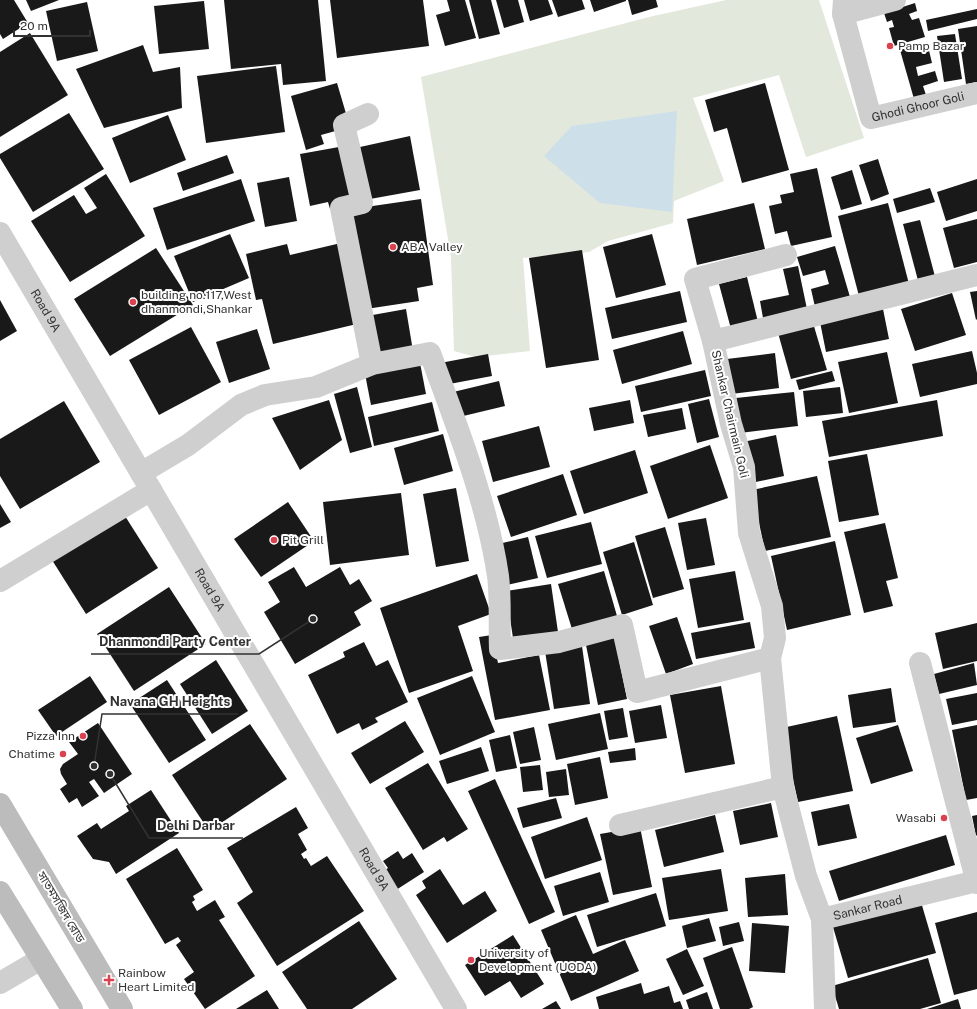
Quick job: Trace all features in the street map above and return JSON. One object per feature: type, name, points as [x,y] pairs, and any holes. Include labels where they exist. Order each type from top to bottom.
[{"type":"main road","name":"সাতমসজিদ রোড","points":[[0,804],[122,1009]]},
{"type":"main road","points":[[0,892],[72,1009]]},
{"type":"street","points":[[844,7],[895,0]]},
{"type":"street","name":"Ghodi Ghoor Goli","points":[[844,7],[871,118],[977,93]]},
{"type":"street","points":[[368,114],[344,125],[362,203],[341,208],[372,364]]},
{"type":"street","name":"Road 9A","points":[[0,233],[456,1009]]},
{"type":"street","points":[[713,341],[695,279],[786,255]]},
{"type":"street","name":"Shankar Chairmain Goli","points":[[822,919],[806,876],[783,787],[770,658],[775,638],[772,606],[749,533],[744,467],[731,424],[713,341],[977,275]]},
{"type":"street","points":[[0,581],[146,481],[188,445],[241,405],[265,394],[316,387],[372,364],[430,353],[454,418],[482,503],[498,576],[500,649],[559,642],[622,625],[637,692],[770,658]]},
{"type":"street","points":[[920,663],[977,882]]},
{"type":"street","points":[[620,825],[783,787]]},
{"type":"street","name":"Sankar Road","points":[[825,1009],[822,919],[977,882]]},
{"type":"street","points":[[0,983],[41,959]]},
{"type":"shaded area","points":[[726,0],[819,0],[864,138],[806,157],[779,75],[693,98],[724,181],[674,201],[673,223],[608,241],[589,252],[523,258],[530,351],[476,357],[454,351],[451,257],[421,77],[649,17]]},
{"type":"water","points":[[677,111],[672,212],[600,203],[544,156],[572,126]]},
{"type":"building","points":[[0,0],[14,0],[28,23],[3,39],[0,34]]},
{"type":"building","points":[[26,0],[59,0],[31,11]]},
{"type":"building","points":[[224,0],[318,0],[326,81],[283,85],[281,64],[231,69]]},
{"type":"building","points":[[330,0],[423,0],[429,46],[337,58]]},
{"type":"building","points":[[447,0],[465,0],[476,38],[445,46],[436,15],[450,11]]},
{"type":"building","points":[[469,0],[491,0],[500,34],[479,39]]},
{"type":"building","points":[[496,0],[518,0],[524,22],[504,28]]},
{"type":"building","points":[[524,0],[548,0],[553,14],[530,21]]},
{"type":"building","points":[[552,0],[582,0],[585,9],[558,17]]},
{"type":"building","points":[[590,0],[626,0],[626,1],[594,12]]},
{"type":"building","points":[[628,0],[656,0],[658,7],[632,15]]},
{"type":"building","points":[[204,1],[209,49],[159,54],[154,6]]},
{"type":"building","points":[[87,2],[98,51],[57,61],[46,11]]},
{"type":"building","points":[[915,3],[917,11],[909,14],[912,20],[919,18],[925,37],[894,46],[889,28],[894,27],[892,20],[887,22],[884,13]]},
{"type":"building","points":[[977,9],[977,19],[928,31],[926,20]]},
{"type":"building","points":[[977,26],[977,82],[966,84],[958,29]]},
{"type":"building","points":[[30,33],[68,95],[0,137],[0,52]]},
{"type":"building","points":[[955,34],[962,79],[944,82],[937,36]]},
{"type":"building","points":[[927,42],[932,63],[916,67],[918,76],[935,71],[938,81],[923,86],[926,95],[914,99],[900,50]]},
{"type":"building","points":[[143,45],[153,72],[180,67],[182,108],[104,128],[76,69]]},
{"type":"building","points":[[276,66],[285,132],[206,143],[197,76]]},
{"type":"building","points":[[337,83],[350,127],[321,135],[324,144],[306,150],[291,96]]},
{"type":"building","points":[[765,83],[789,170],[742,183],[727,128],[714,132],[705,100]]},
{"type":"building","points":[[69,113],[104,169],[33,212],[0,158],[0,154]]},
{"type":"building","points":[[168,115],[186,160],[130,183],[112,138]]},
{"type":"building","points":[[410,136],[420,190],[370,199],[360,147]]},
{"type":"building","points":[[350,145],[361,203],[330,209],[328,202],[310,206],[300,154]]},
{"type":"building","points":[[227,155],[234,173],[183,191],[177,173]]},
{"type":"building","points":[[878,159],[889,194],[871,201],[859,165]]},
{"type":"building","points":[[817,168],[832,237],[791,246],[787,231],[775,234],[769,206],[782,203],[780,195],[794,192],[790,174]]},
{"type":"building","points":[[852,170],[862,204],[841,210],[831,177]]},
{"type":"building","points":[[106,174],[145,236],[70,282],[31,221],[74,195],[86,214],[97,208],[84,188]]},
{"type":"building","points":[[289,177],[297,221],[265,227],[257,183]]},
{"type":"building","points":[[241,179],[255,221],[167,250],[153,208]]},
{"type":"building","points":[[977,179],[977,211],[946,221],[937,192]]},
{"type":"building","points":[[930,188],[935,202],[897,213],[893,199]]},
{"type":"building","name":"ABA Valley","points":[[421,199],[433,285],[417,288],[419,301],[366,309],[352,209]]},
{"type":"building","points":[[754,203],[765,249],[697,265],[687,219]]},
{"type":"building","points":[[888,203],[909,284],[859,296],[838,216]]},
{"type":"building","points":[[977,219],[977,262],[954,268],[943,228]]},
{"type":"building","points":[[920,220],[937,284],[920,288],[903,224]]},
{"type":"building","points":[[230,234],[249,278],[193,302],[174,256]]},
{"type":"building","points":[[652,234],[666,285],[616,298],[603,247]]},
{"type":"building","points":[[341,243],[361,323],[273,344],[262,299],[256,300],[246,254],[287,244],[290,255]]},
{"type":"building","points":[[835,246],[850,297],[815,307],[811,289],[829,284],[825,270],[803,276],[797,257]]},
{"type":"building","name":"building no.117,West dhanmondi,Shankar","points":[[156,248],[193,305],[110,356],[74,299]]},
{"type":"building","points":[[582,250],[599,360],[546,368],[529,258]]},
{"type":"building","points":[[798,266],[807,309],[763,318],[760,301],[789,295],[783,269]]},
{"type":"building","points":[[747,277],[758,322],[731,329],[719,284]]},
{"type":"building","points":[[680,291],[687,322],[612,339],[605,308]]},
{"type":"building","points":[[977,291],[977,319],[976,320],[970,292]]},
{"type":"building","points":[[952,293],[966,335],[915,351],[901,309]]},
{"type":"building","points":[[0,300],[17,331],[0,341]]},
{"type":"building","points":[[406,309],[413,351],[374,357],[367,316]]},
{"type":"building","points":[[883,309],[889,339],[826,352],[820,322]]},
{"type":"building","points":[[813,323],[827,370],[791,379],[778,333]]},
{"type":"building","points":[[191,327],[221,382],[159,415],[129,360]]},
{"type":"building","points":[[257,329],[270,369],[229,383],[216,342]]},
{"type":"building","points":[[683,331],[692,364],[622,384],[613,350]]},
{"type":"building","points":[[972,351],[977,373],[977,384],[920,397],[912,364]]},
{"type":"building","points":[[887,352],[898,403],[849,413],[838,362]]},
{"type":"building","points":[[775,353],[779,388],[731,394],[727,359]]},
{"type":"building","points":[[488,354],[492,376],[444,385],[440,363]]},
{"type":"building","points":[[420,363],[426,394],[371,405],[365,374]]},
{"type":"building","points":[[705,370],[711,396],[641,412],[635,386]]},
{"type":"building","points":[[832,371],[835,381],[799,390],[796,380]]},
{"type":"building","points":[[499,381],[505,406],[455,418],[449,393]]},
{"type":"building","points":[[357,387],[372,447],[350,453],[334,394]]},
{"type":"building","points":[[840,387],[843,413],[806,417],[803,391]]},
{"type":"building","points":[[794,392],[798,426],[740,433],[736,398]]},
{"type":"building","points":[[709,399],[719,437],[697,443],[688,404]]},
{"type":"building","points":[[329,400],[342,440],[300,470],[272,418]]},
{"type":"building","points":[[630,400],[634,423],[594,431],[589,408]]},
{"type":"building","points":[[937,400],[943,436],[829,457],[822,421]]},
{"type":"building","points":[[64,401],[100,462],[20,509],[0,476],[0,439]]},
{"type":"building","points":[[432,402],[439,431],[374,446],[368,417]]},
{"type":"building","points":[[682,408],[686,429],[648,437],[643,415]]},
{"type":"building","points":[[539,426],[550,467],[493,482],[482,441]]},
{"type":"building","points":[[443,434],[453,471],[404,485],[394,448]]},
{"type":"building","points":[[776,435],[784,476],[751,483],[743,442]]},
{"type":"building","points":[[710,445],[728,498],[668,519],[650,466]]},
{"type":"building","points":[[635,450],[648,493],[584,514],[570,471]]},
{"type":"building","points":[[867,454],[879,515],[839,522],[828,461]]},
{"type":"building","points":[[563,474],[577,515],[511,537],[497,496]]},
{"type":"building","points":[[817,476],[831,537],[765,551],[752,490]]},
{"type":"building","points":[[456,488],[469,561],[436,567],[423,494]]},
{"type":"building","points":[[401,493],[409,555],[330,565],[323,502]]},
{"type":"building","name":"Pit Grill","points":[[288,502],[314,541],[261,577],[234,539]]},
{"type":"building","points":[[0,504],[11,522],[0,528]]},
{"type":"building","points":[[125,516],[158,568],[86,614],[52,560]]},
{"type":"building","points":[[706,518],[715,565],[687,570],[678,523]]},
{"type":"building","points":[[591,522],[602,564],[547,578],[535,536]]},
{"type":"building","points":[[885,523],[898,578],[886,581],[893,606],[864,613],[844,532]]},
{"type":"building","points":[[665,527],[684,589],[653,598],[635,536]]},
{"type":"building","points":[[528,537],[538,578],[507,585],[498,544]]},
{"type":"building","points":[[835,541],[851,615],[787,630],[771,556]]},
{"type":"building","points":[[634,542],[653,605],[622,615],[603,552]]},
{"type":"building","points":[[294,567],[306,587],[340,567],[350,585],[359,579],[372,601],[354,612],[361,625],[295,664],[264,612],[280,602],[268,582]]},
{"type":"building","points":[[604,571],[617,616],[572,629],[558,584]]},
{"type":"building","points":[[735,571],[744,620],[698,628],[689,579]]},
{"type":"building","points":[[477,574],[491,614],[458,626],[473,671],[409,693],[380,608]]},
{"type":"building","points":[[551,584],[558,632],[513,638],[506,591]]},
{"type":"building","points":[[169,587],[206,644],[134,691],[97,634]]},
{"type":"building","points":[[677,617],[693,664],[666,674],[649,626]]},
{"type":"building","points":[[750,622],[755,648],[696,659],[691,633]]},
{"type":"building","points":[[977,623],[977,661],[943,669],[935,633]]},
{"type":"building","points":[[492,635],[498,663],[539,655],[550,710],[495,720],[479,637]]},
{"type":"building","points":[[614,635],[627,699],[598,705],[585,640]]},
{"type":"building","points":[[364,642],[376,666],[388,660],[408,702],[375,718],[378,722],[362,730],[359,723],[337,734],[308,675],[345,657],[343,652]]},
{"type":"building","points":[[582,646],[590,704],[554,709],[545,651]]},
{"type":"building","points":[[216,660],[248,711],[212,734],[180,684]]},
{"type":"building","points":[[974,663],[977,685],[939,694],[934,674]]},
{"type":"building","points":[[90,676],[107,702],[56,736],[38,710]]},
{"type":"building","points":[[472,676],[495,732],[440,755],[417,698]]},
{"type":"building","points":[[167,680],[206,740],[169,763],[130,704]]},
{"type":"building","points":[[721,686],[735,764],[685,773],[670,695]]},
{"type":"building","points":[[891,688],[896,722],[853,728],[848,695]]},
{"type":"building","points":[[977,693],[977,720],[952,725],[946,699]]},
{"type":"building","points":[[661,705],[667,738],[635,743],[629,711]]},
{"type":"building","points":[[623,708],[628,737],[609,740],[604,711]]},
{"type":"building","points":[[600,713],[608,749],[556,760],[548,724]]},
{"type":"building","points":[[837,716],[853,791],[798,802],[782,728]]},
{"type":"building","points":[[405,721],[424,752],[370,784],[351,753]]},
{"type":"building","points":[[98,723],[132,774],[104,793],[94,779],[89,782],[99,796],[82,807],[77,798],[69,803],[60,789],[67,784],[61,774],[60,769],[63,764],[78,754],[69,742]]},
{"type":"building","points":[[250,724],[287,779],[209,831],[172,775]]},
{"type":"building","points":[[898,725],[913,771],[871,784],[856,738]]},
{"type":"building","points":[[977,725],[977,798],[966,800],[952,730]]},
{"type":"building","points":[[534,727],[541,760],[520,764],[513,732]]},
{"type":"building","points":[[510,735],[517,768],[496,772],[489,740]]},
{"type":"building","points":[[481,747],[489,771],[447,784],[439,761]]},
{"type":"building","points":[[635,748],[636,760],[610,763],[608,752]]},
{"type":"building","points":[[600,757],[608,798],[575,805],[567,764]]},
{"type":"building","points":[[428,763],[468,829],[447,842],[444,837],[423,850],[385,788]]},
{"type":"building","points":[[540,765],[543,790],[523,792],[520,767]]},
{"type":"building","points":[[566,769],[569,795],[549,797],[546,772]]},
{"type":"building","points":[[495,779],[555,912],[529,924],[468,791]]},
{"type":"building","points":[[151,790],[179,833],[116,874],[109,862],[93,859],[77,836],[97,823],[101,829],[129,811],[126,806]]},
{"type":"building","points":[[556,798],[562,818],[523,828],[517,808]]},
{"type":"building","points":[[771,803],[778,837],[740,845],[733,811]]},
{"type":"building","points":[[849,804],[857,838],[818,846],[811,812]]},
{"type":"building","points":[[296,807],[308,828],[298,834],[307,850],[301,854],[304,859],[306,858],[311,866],[327,856],[364,911],[277,966],[237,903],[253,892],[227,848]]},
{"type":"building","points":[[715,815],[724,852],[664,867],[655,830]]},
{"type":"building","points":[[977,815],[977,835],[976,836],[972,816]]},
{"type":"building","points":[[587,817],[602,860],[545,879],[531,837]]},
{"type":"building","points":[[640,827],[652,887],[613,895],[600,834]]},
{"type":"building","points":[[946,835],[955,865],[839,901],[829,871]]},
{"type":"building","points":[[177,848],[203,890],[193,896],[195,900],[192,902],[197,911],[215,900],[225,917],[219,920],[255,976],[205,1009],[184,979],[194,972],[176,945],[181,941],[178,937],[165,944],[126,879]]},
{"type":"building","points":[[398,851],[403,859],[412,853],[424,872],[396,890],[384,871],[388,868],[383,861]]},
{"type":"building","points":[[440,869],[463,905],[485,891],[497,911],[447,943],[416,895],[426,888],[422,881]]},
{"type":"building","points":[[721,869],[728,911],[669,920],[662,878]]},
{"type":"building","points":[[600,872],[609,902],[563,916],[554,886]]},
{"type":"building","points":[[785,874],[788,915],[748,917],[745,878]]},
{"type":"building","points":[[656,893],[666,926],[597,947],[587,915]]},
{"type":"building","points":[[921,902],[936,953],[848,978],[833,927]]},
{"type":"building","points":[[977,912],[977,989],[954,995],[935,923]]},
{"type":"building","points":[[576,915],[593,954],[625,940],[639,971],[571,1001],[541,930]]},
{"type":"building","points":[[709,918],[716,941],[687,948],[682,926]]},
{"type":"building","points":[[359,921],[397,979],[352,1009],[307,1009],[282,972]]},
{"type":"building","points":[[739,922],[744,941],[723,946],[719,927]]},
{"type":"building","points":[[752,923],[789,926],[785,973],[749,971]]},
{"type":"building","points":[[513,935],[544,984],[521,998],[510,981],[485,996],[465,965]]},
{"type":"building","points":[[732,947],[753,1007],[749,1009],[720,1009],[703,958]]},
{"type":"building","points":[[687,949],[704,986],[683,995],[666,959]]},
{"type":"building","points":[[928,958],[941,1003],[920,1009],[839,1009],[832,986]]},
{"type":"building","points":[[641,983],[644,994],[669,986],[674,1003],[680,1001],[683,1009],[599,1009],[596,997]]},
{"type":"building","points":[[267,990],[279,1009],[236,1009]]},
{"type":"building","points":[[707,992],[713,1009],[689,1009],[686,1000]]},
{"type":"building","points":[[958,999],[961,1009],[927,1009]]},
{"type":"building","points":[[556,1001],[561,1009],[542,1009]]},
{"type":"place","name":"Pamp Bazar","points":[[890,46]]},
{"type":"place","name":"ABA Valley","points":[[393,247]]},
{"type":"place","name":"building no.117,West dhanmondi,Shankar","points":[[133,302]]},
{"type":"place","name":"Pit Grill","points":[[274,540]]},
{"type":"place","name":"Dhanmondi Party Center","points":[[313,619]]},
{"type":"place","name":"Pizza Inn","points":[[83,736]]},
{"type":"place","name":"Chatime","points":[[63,754]]},
{"type":"place","name":"Navana GH Heights","points":[[94,766]]},
{"type":"place","name":"Delhi Darbar","points":[[110,774]]},
{"type":"place","name":"Wasabi","points":[[944,818]]},
{"type":"place","name":"University of Development (UODA)","points":[[471,960]]},
{"type":"place","name":"Rainbow Heart Limited","points":[[109,980]]}]
